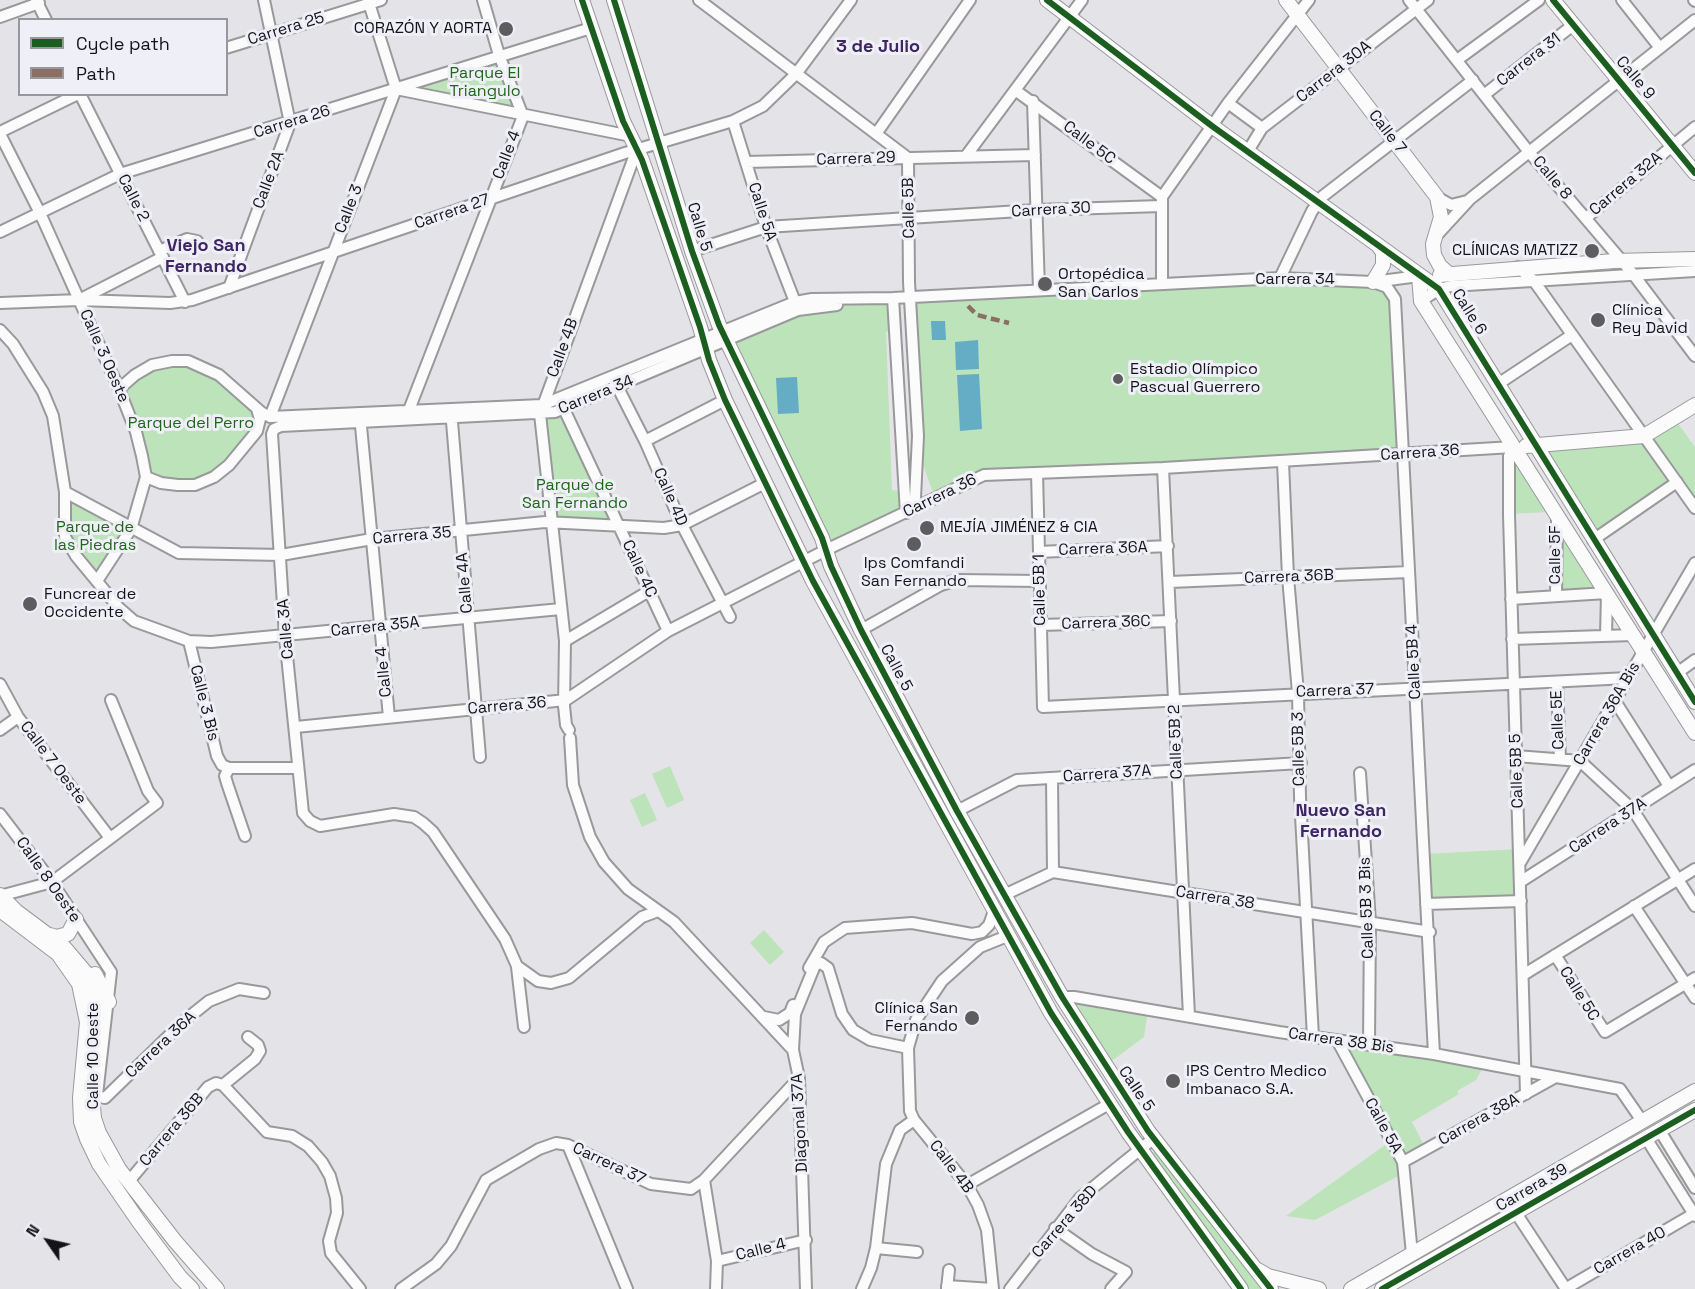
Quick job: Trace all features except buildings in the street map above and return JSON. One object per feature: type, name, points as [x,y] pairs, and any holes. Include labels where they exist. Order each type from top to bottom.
[{"type":"main road","name":"Calle 5","points":[[582,0],[725,400],[803,562],[1051,1013],[1109,1104],[1241,1289]]},
{"type":"main road","name":"Calle 5","points":[[614,0],[692,251],[724,337],[822,538],[861,630],[957,811],[1062,998],[1154,1138],[1271,1289]]},
{"type":"main road","name":"Calle 6","points":[[1047,0],[1212,126],[1438,289],[1695,702]]},
{"type":"main road","name":"Calle 7","points":[[1286,0],[1437,197]]},
{"type":"main road","name":"Calle 9","points":[[1553,0],[1695,173]]},
{"type":"main road","points":[[1437,197],[1441,217],[1433,244],[1436,260],[1449,274]]},
{"type":"main road","points":[[1373,282],[1383,265],[1383,252],[1379,247]]},
{"type":"main road","name":"Carrera 34","points":[[1419,276],[1517,267],[1695,259]]},
{"type":"main road","points":[[1419,276],[1421,301],[1695,733]]},
{"type":"main road","name":"Carrera 36","points":[[1513,447],[1644,436],[1695,405]]},
{"type":"main road","name":"Calle 10 Oeste","points":[[0,896],[16,911],[50,935],[77,961],[89,980],[96,1001],[92,1074],[94,1118],[104,1145],[175,1241],[216,1289]]},
{"type":"main road","name":"Calle 10 Oeste","points":[[0,910],[58,954],[79,984],[87,1022],[80,1098],[81,1122],[99,1164],[139,1222],[180,1277],[192,1289]]},
{"type":"main road","points":[[50,935],[56,937],[68,934],[75,925],[76,919]]},
{"type":"main road","points":[[77,961],[96,976],[109,1002]]},
{"type":"main road","name":"Carrera 39","points":[[1352,1289],[1695,1091]]},
{"type":"main road","name":"Carrera 39","points":[[1382,1289],[1695,1110]]},
{"type":"main road","points":[[139,1222],[148,1229],[166,1254],[175,1252],[175,1241]]},
{"type":"main road","points":[[180,1277],[177,1270],[180,1265],[189,1263],[216,1289]]},
{"type":"main road","points":[[1255,1269],[1268,1275],[1319,1289]]},
{"type":"street","points":[[264,0],[290,123]]},
{"type":"street","name":"Carrera 25","points":[[228,47],[368,2],[381,0]]},
{"type":"street","name":"Calle 4","points":[[409,410],[523,116],[499,55],[483,0]]},
{"type":"street","name":"Calle 5B","points":[[699,0],[908,158],[911,219],[910,297],[917,447],[915,498],[908,512]]},
{"type":"street","name":"Carrera 27","points":[[0,303],[79,300],[185,302],[490,200],[634,142],[659,142],[732,121],[763,106],[796,74],[851,0]]},
{"type":"street","points":[[876,134],[970,0]]},
{"type":"street","points":[[966,156],[1082,0]]},
{"type":"street","points":[[1162,284],[1162,202],[1228,103],[1309,0]]},
{"type":"street","name":"Carrera 30A","points":[[1248,152],[1262,128],[1339,69],[1413,4],[1428,0]]},
{"type":"street","points":[[1457,60],[1539,0]]},
{"type":"street","points":[[1622,0],[1660,48]]},
{"type":"street","points":[[0,17],[37,2],[45,18]]},
{"type":"street","points":[[368,2],[396,88],[634,142]]},
{"type":"street","name":"Calle 8","points":[[1413,4],[1529,152],[1633,274],[1695,356]]},
{"type":"street","points":[[1436,236],[1470,200],[1695,20]]},
{"type":"street","name":"Carrera 31","points":[[1484,95],[1573,25]]},
{"type":"street","name":"Carrera 26","points":[[0,231],[120,174],[591,28]]},
{"type":"street","name":"Carrera 31","points":[[1280,278],[1317,203],[1323,196],[1473,80]]},
{"type":"street","name":"Calle 3","points":[[270,417],[396,88]]},
{"type":"street","name":"Calle 5C","points":[[1015,90],[1033,101],[1162,202]]},
{"type":"street","points":[[0,133],[75,96]]},
{"type":"street","name":"Calle 2","points":[[80,96],[185,302]]},
{"type":"street","points":[[1033,101],[1039,290]]},
{"type":"street","points":[[1228,103],[1262,128]]},
{"type":"street","name":"Calle 5A","points":[[732,121],[766,227],[795,302]]},
{"type":"street","name":"Calle 2A","points":[[229,288],[290,123]]},
{"type":"street","name":"Carrera 32A","points":[[1586,218],[1695,127]]},
{"type":"street","name":"Calle 3 Oeste","points":[[0,133],[40,213],[119,389],[136,432],[146,477],[131,529],[98,581]]},
{"type":"street","name":"Calle 4B","points":[[634,142],[541,410],[565,641],[566,700],[570,705],[569,734],[580,808],[590,837],[610,870],[646,902],[674,922],[793,1050]]},
{"type":"street","name":"Carrera 29","points":[[746,162],[1035,155]]},
{"type":"street","points":[[1437,197],[1451,205],[1470,200]]},
{"type":"street","name":"Carrera 30","points":[[692,251],[766,227],[1162,202]]},
{"type":"street","points":[[79,300],[187,239],[197,242]]},
{"type":"street","points":[[1517,267],[1534,281],[1695,508]]},
{"type":"street","points":[[1421,301],[1438,289],[1450,286],[1695,271]]},
{"type":"street","name":"Carrera 34","points":[[541,410],[705,346],[795,302],[812,299],[893,298],[1280,278],[1373,282],[1419,276]]},
{"type":"street","name":"Calle 5B 4","points":[[1373,282],[1387,287],[1395,298],[1426,904],[1430,933],[1434,1054]]},
{"type":"street","points":[[893,298],[901,439],[908,512]]},
{"type":"street","name":"Carrera 34","points":[[724,337],[798,310],[879,303],[893,298]]},
{"type":"street","name":"Carrera 35A","points":[[0,330],[43,392],[50,408],[65,492],[65,537],[76,556],[119,608],[134,621],[189,640],[211,642],[561,609]]},
{"type":"street","points":[[1498,384],[1572,335]]},
{"type":"street","points":[[119,389],[135,375],[152,365],[188,361],[219,375],[257,409],[270,417]]},
{"type":"street","name":"Carrera 34","points":[[270,417],[360,417],[564,409],[614,381]]},
{"type":"street","name":"Calle 4D","points":[[614,381],[645,441],[682,525],[730,617]]},
{"type":"street","points":[[645,441],[725,400]]},
{"type":"street","points":[[146,477],[161,483],[195,485],[214,477],[229,465],[257,431],[260,419],[257,409]]},
{"type":"street","name":"Calle 4C","points":[[564,409],[668,631]]},
{"type":"street","name":"Carrera 34","points":[[272,434],[278,426],[409,410],[451,413]]},
{"type":"street","name":"Calle 4A","points":[[451,413],[480,757]]},
{"type":"street","name":"Calle 4","points":[[360,417],[389,717]]},
{"type":"street","points":[[257,431],[266,427],[272,434]]},
{"type":"street","name":"Calle 3A","points":[[272,434],[285,636],[303,813],[310,821],[320,826],[394,813],[423,823],[433,832],[505,939],[517,966]]},
{"type":"street","points":[[901,439],[909,447],[917,447]]},
{"type":"street","name":"Carrera 36","points":[[296,727],[566,700],[668,631],[826,550],[984,475],[1283,462],[1513,447]]},
{"type":"street","name":"Calle 5B 5","points":[[1513,447],[1509,456],[1509,515],[1526,1095]]},
{"type":"street","name":"Calle 5B 3","points":[[1283,462],[1288,577],[1298,693],[1313,1037]]},
{"type":"street","name":"Calle 5B 2","points":[[1163,468],[1189,1016]]},
{"type":"street","name":"Calle 5B 1","points":[[1037,473],[1042,706]]},
{"type":"street","points":[[1593,540],[1677,482]]},
{"type":"street","name":"Carrera 35","points":[[65,492],[179,553],[280,555],[372,539],[551,522],[664,528],[682,525],[765,483]]},
{"type":"street","name":"Calle 5F","points":[[1556,596],[1557,514]]},
{"type":"street","name":"Carrera 36A","points":[[1039,552],[1168,546]]},
{"type":"street","name":"Carrera 36A Bis","points":[[1519,865],[1695,563]]},
{"type":"street","name":"Carrera 36B","points":[[1170,582],[1409,572]]},
{"type":"street","points":[[861,630],[941,585],[957,580],[1040,582]]},
{"type":"street","points":[[565,641],[649,591]]},
{"type":"street","points":[[1511,599],[1606,593],[1606,636]]},
{"type":"street","name":"Carrera 36C","points":[[1041,625],[1171,621]]},
{"type":"street","points":[[1512,639],[1633,635]]},
{"type":"street","name":"Calle 3 Bis","points":[[189,640],[217,756],[225,766],[225,776],[245,836]]},
{"type":"street","points":[[1677,673],[1695,660]]},
{"type":"street","name":"Carrera 37","points":[[1042,706],[1628,678]]},
{"type":"street","name":"Calle 5E","points":[[1557,682],[1560,759]]},
{"type":"street","name":"Calle 7 Oeste","points":[[0,684],[18,717],[110,838]]},
{"type":"street","points":[[0,896],[52,882],[156,803],[148,791],[111,700]]},
{"type":"street","points":[[1615,701],[1669,786]]},
{"type":"street","points":[[0,730],[18,717]]},
{"type":"street","points":[[1516,756],[1580,760]]},
{"type":"street","name":"Calle 5E","points":[[1580,760],[1633,810],[1695,906]]},
{"type":"street","name":"Carrera 37A","points":[[957,811],[1017,780],[1300,763]]},
{"type":"street","points":[[225,766],[298,768]]},
{"type":"street","name":"Carrera 37A","points":[[1520,882],[1695,770]]},
{"type":"street","name":"Calle 5B 3 Bis","points":[[1360,773],[1370,922],[1369,1044]]},
{"type":"street","points":[[1004,895],[1053,872],[1052,778]]},
{"type":"street","name":"Calle 8 Oeste","points":[[0,814],[52,882],[111,972],[97,1095]]},
{"type":"street","points":[[1523,975],[1695,868]]},
{"type":"street","name":"Carrera 38","points":[[1053,872],[1430,933]]},
{"type":"street","points":[[1426,904],[1521,901]]},
{"type":"street","points":[[642,917],[646,902]]},
{"type":"street","points":[[1634,906],[1690,981],[1695,998]]},
{"type":"street","points":[[517,966],[530,978],[551,983],[569,978],[642,917],[658,911]]},
{"type":"street","name":"Calle 4B","points":[[658,911],[755,1016],[771,1027]]},
{"type":"street","points":[[771,1027],[784,1025],[793,1013],[809,968],[824,942],[845,928],[874,924],[929,924],[964,934],[972,934],[985,930],[991,922],[994,911]]},
{"type":"street","points":[[964,934],[973,942],[973,953]]},
{"type":"street","points":[[862,1289],[872,1268],[876,1248],[886,1164],[900,1130],[914,1120],[910,1111],[908,1048],[916,1020],[927,1000],[973,953],[996,939],[1007,936]]},
{"type":"street","points":[[824,942],[823,966],[842,1014],[853,1030],[870,1040],[908,1048]]},
{"type":"street","name":"Calle 5C","points":[[1555,955],[1605,1032],[1690,981]]},
{"type":"street","points":[[517,966],[524,1027]]},
{"type":"street","name":"Diagonal 37A","points":[[806,1289],[799,1078],[793,1050],[793,1013],[812,968],[823,966]]},
{"type":"street","name":"Carrera 36A","points":[[97,1095],[105,1098],[184,1021],[209,1001],[239,989],[264,993]]},
{"type":"street","name":"Carrera 38 Bis","points":[[1062,998],[1074,997],[1313,1037],[1434,1054],[1620,1089],[1642,1121]]},
{"type":"street","points":[[759,1013],[772,1020],[793,1013]]},
{"type":"street","name":"Carrera 36B","points":[[130,1180],[208,1087],[220,1084],[255,1059],[260,1051],[258,1045],[248,1037]]},
{"type":"street","name":"Calle 5A","points":[[1337,1040],[1403,1162],[1412,1254]]},
{"type":"street","points":[[716,1289],[717,1261],[704,1180],[799,1078]]},
{"type":"street","name":"Carrera 38A","points":[[1403,1162],[1554,1078]]},
{"type":"street","points":[[220,1084],[267,1132],[292,1137],[308,1146],[322,1162],[330,1176],[336,1198],[337,1214],[329,1241],[331,1252],[360,1289]]},
{"type":"street","points":[[967,1185],[1109,1104]]},
{"type":"street","name":"Calle 4B","points":[[914,1120],[967,1185],[987,1230],[993,1289]]},
{"type":"street","points":[[1660,1131],[1695,1188]]},
{"type":"street","name":"Carrera 38D","points":[[1010,1289],[1080,1198],[1154,1138]]},
{"type":"street","points":[[1646,1138],[1695,1214]]},
{"type":"street","name":"Carrera 37","points":[[401,1289],[436,1264],[451,1246],[486,1180],[539,1149],[556,1143],[568,1145],[651,1184],[691,1189],[704,1180]]},
{"type":"street","points":[[568,1145],[627,1289]]},
{"type":"street","points":[[1516,1213],[1565,1289]]},
{"type":"street","name":"Carrera 40","points":[[1565,1289],[1695,1214]]},
{"type":"street","points":[[1055,1228],[1092,1254],[1126,1272],[1111,1289]]},
{"type":"street","name":"Calle 4","points":[[717,1261],[806,1240]]},
{"type":"street","points":[[876,1248],[917,1252]]},
{"type":"street","points":[[949,1270],[947,1287],[993,1289]]},
{"type":"green space","name":"Parque El Triangulo","points":[[499,55],[523,116],[396,89]]},
{"type":"green space","points":[[1280,278],[1373,282],[1390,291],[1403,455],[984,475],[935,499],[917,447],[910,297]]},
{"type":"green space","points":[[893,298],[897,328],[886,332],[892,490],[904,492],[906,513],[826,550],[726,342],[813,306],[879,302]]},
{"type":"green space","name":"Parque del Perro","points":[[172,361],[219,375],[260,419],[229,465],[195,485],[146,477],[119,389],[135,375]]},
{"type":"green space","name":"Parque de San Fernando","points":[[564,409],[619,525],[556,522],[540,421],[547,414]]},
{"type":"green space","points":[[1674,418],[1695,447],[1695,508],[1677,483],[1593,540],[1542,445],[1644,436]]},
{"type":"green space","points":[[1516,459],[1549,512],[1510,514],[1512,461]]},
{"type":"green space","name":"Parque de las Piedras","points":[[65,492],[131,529],[97,581],[65,537]]},
{"type":"green space","points":[[1560,531],[1598,590],[1557,595]]},
{"type":"green space","points":[[670,766],[684,800],[667,808],[652,774]]},
{"type":"green space","points":[[645,793],[657,820],[642,827],[630,800]]},
{"type":"green space","points":[[1519,849],[1521,901],[1426,904],[1424,854]]},
{"type":"green space","points":[[764,930],[784,952],[770,965],[750,943]]},
{"type":"green space","points":[[1062,998],[1148,1010],[1144,1037],[1105,1066]]},
{"type":"green space","points":[[1337,1040],[1485,1064],[1476,1080],[1457,1091],[1459,1094],[1412,1122],[1426,1149],[1403,1162],[1404,1173],[1315,1220],[1286,1216],[1392,1140]]},
{"type":"green space","points":[[1157,1149],[1264,1289],[1241,1289],[1226,1267],[1240,1274],[1150,1154]]},
{"type":"water","points":[[931,321],[945,321],[946,340],[932,340]]},
{"type":"water","points":[[978,340],[979,369],[956,370],[955,342]]},
{"type":"water","points":[[979,374],[982,429],[960,431],[957,375]]},
{"type":"water","points":[[797,377],[799,413],[778,414],[776,378]]},
{"type":"marked path","points":[[968,306],[977,315],[1009,323]]},
{"type":"cycle path","points":[[582,0],[623,121],[642,160],[700,327],[709,360],[725,400],[813,581],[1051,1013],[1128,1132],[1241,1289]]},
{"type":"cycle path","points":[[614,0],[692,251],[719,325],[822,538],[831,566],[861,630],[957,811],[1062,997],[1148,1131],[1271,1289]]},
{"type":"cycle path","points":[[1047,0],[1212,126],[1439,289],[1695,702]]},
{"type":"cycle path","points":[[1553,0],[1695,173]]},
{"type":"cycle path","points":[[1382,1289],[1695,1110]]},
{"type":"place","name":"CORAZÓN Y AORTA","points":[[506,29]]},
{"type":"place","name":"CLÍNICAS MATIZZ","points":[[1592,251]]},
{"type":"place","name":"Ortopédica San Carlos","points":[[1045,284]]},
{"type":"place","name":"Clínica Rey David","points":[[1598,320]]},
{"type":"place","name":"Estadio Olímpico Pascual Guerrero","points":[[1118,379]]},
{"type":"place","name":"MEJÍA JIMÉNEZ & CIA","points":[[927,528]]},
{"type":"place","name":"Ips Comfandi San Fernando","points":[[914,544]]},
{"type":"place","name":"Funcrear de Occidente","points":[[30,604]]},
{"type":"place","name":"Clínica San Fernando","points":[[972,1018]]},
{"type":"place","name":"IPS Centro Medico Imbanaco S.A.","points":[[1173,1081]]},
{"type":"district","name":"3 de Julio","points":[[878,47]]},
{"type":"district","name":"Viejo San Fernando","points":[[206,256]]},
{"type":"district","name":"Nuevo San Fernando","points":[[1341,821]]}]
